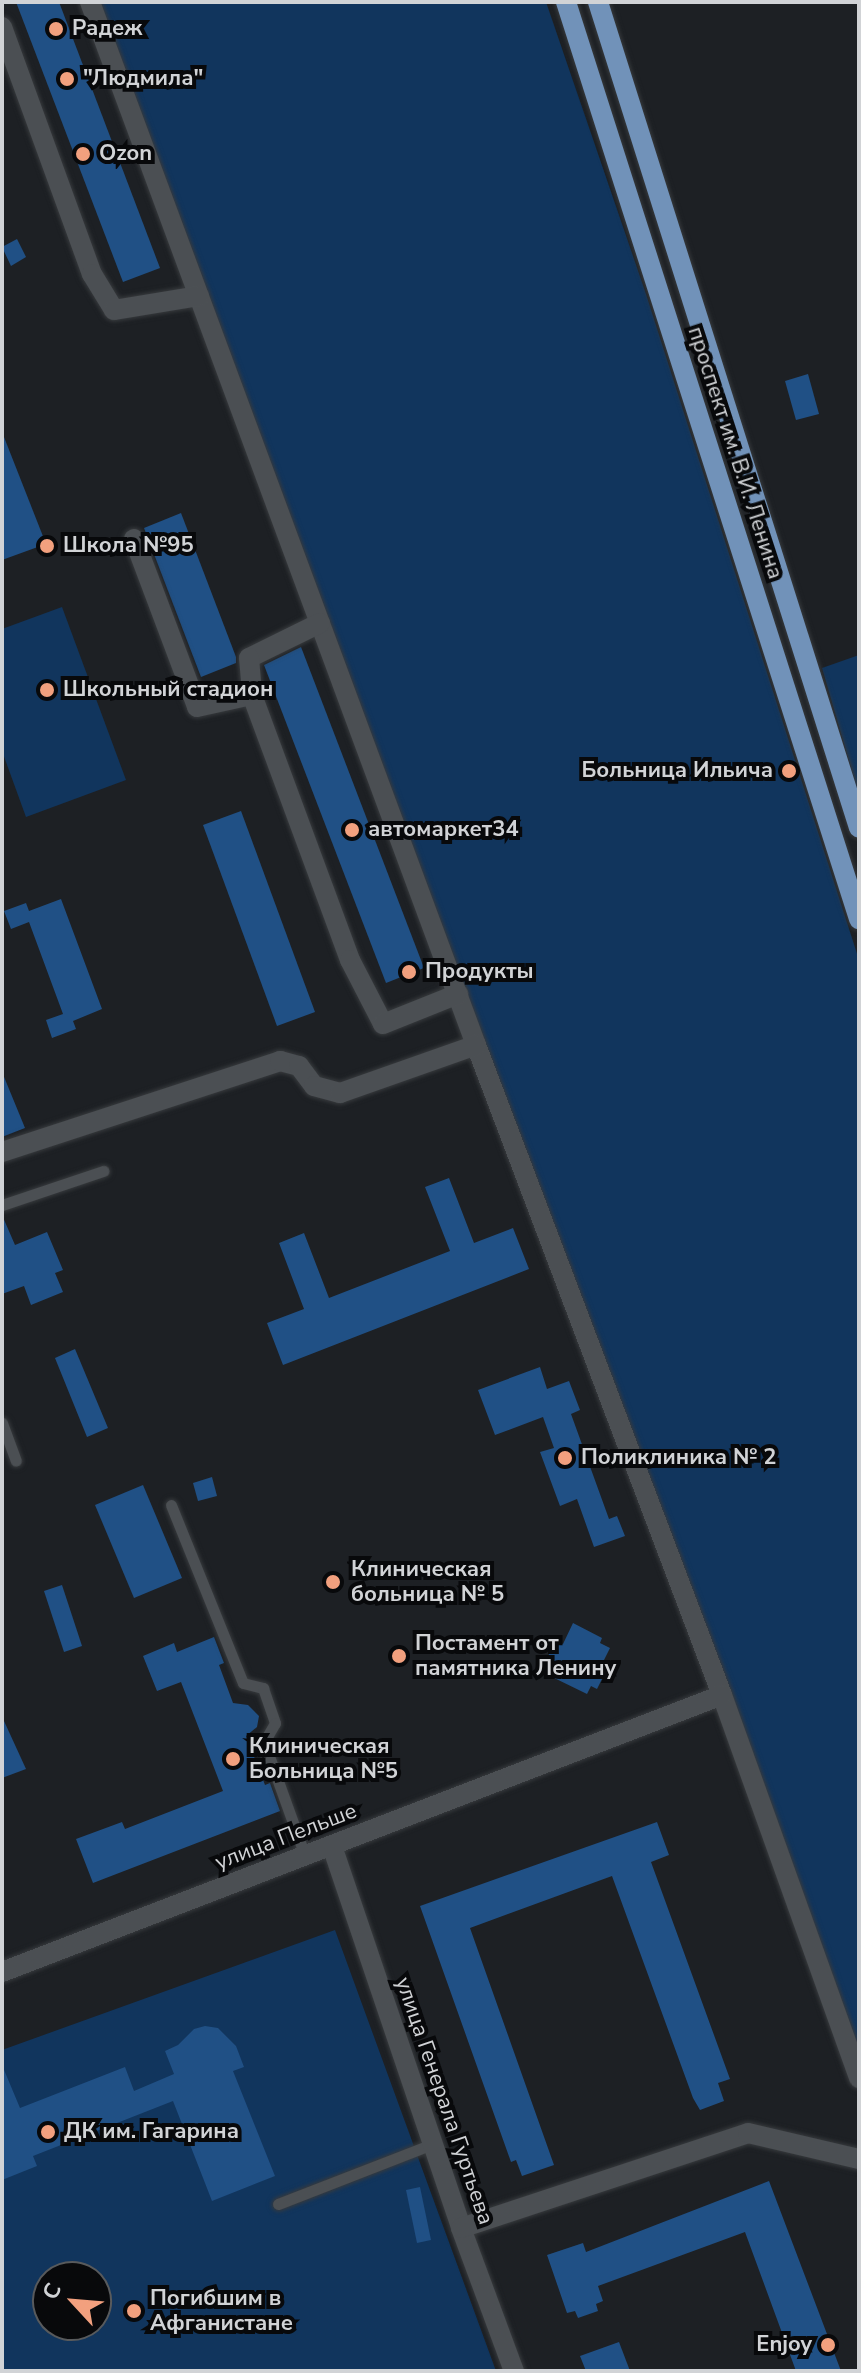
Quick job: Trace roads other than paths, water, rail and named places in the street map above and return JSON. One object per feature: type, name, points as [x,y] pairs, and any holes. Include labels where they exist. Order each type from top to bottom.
[{"type":"main road","name":"проспект им. В.И. Ленина","points":[[566,2],[859,919]]},
{"type":"main road","name":"проспект им. В.И. Ленина","points":[[598,2],[859,828]]},
{"type":"street","points":[[90,2],[476,1045],[722,1695],[859,2078]]},
{"type":"street","points":[[2,27],[92,274],[114,310],[199,296]]},
{"type":"street","points":[[134,539],[197,707],[252,695]]},
{"type":"street","points":[[320,623],[249,658],[252,695],[350,960],[383,1024],[458,994]]},
{"type":"street","points":[[2,1152],[280,1061],[299,1066],[314,1086],[340,1093],[476,1045]]},
{"type":"street","name":"улица Пельше","points":[[2,1972],[722,1695]]},
{"type":"street","name":"улица Генерала Гуртьева","points":[[332,1846],[461,2228],[514,2371]]},
{"type":"street","points":[[461,2228],[748,2133],[859,2159]]},
{"type":"lane","points":[[2,1205],[103,1171]]},
{"type":"lane","points":[[2,1423],[16,1461]]},
{"type":"lane","points":[[171,1505],[243,1683],[263,1688],[275,1723],[264,1742],[305,1856]]},
{"type":"lane","points":[[278,2204],[433,2144]]},
{"type":"tram line","points":[[859,619],[859,700]]},
{"type":"place","name":"Радеж","points":[[56,29]]},
{"type":"place","name":"\"Людмила\"","points":[[67,79]]},
{"type":"place","name":"Ozon","points":[[83,154]]},
{"type":"place","name":"Школа №95","points":[[47,546]]},
{"type":"place","name":"Школьный стадион","points":[[47,690]]},
{"type":"place","name":"Больница Ильича","points":[[789,771]]},
{"type":"place","name":"автомаркет34","points":[[352,830]]},
{"type":"place","name":"Продукты","points":[[409,972]]},
{"type":"place","name":"Поликлиника № 2","points":[[565,1458]]},
{"type":"place","name":"Клиническая больница № 5","points":[[333,1582]]},
{"type":"place","name":"Постамент от памятника Ленину","points":[[399,1656]]},
{"type":"place","name":"Клиническая Больница №5","points":[[233,1759]]},
{"type":"place","name":"ДК им. Гагарина","points":[[48,2132]]},
{"type":"place","name":"Погибшим в Афганистане","points":[[134,2311]]},
{"type":"place","name":"Enjoy","points":[[828,2345]]}]
